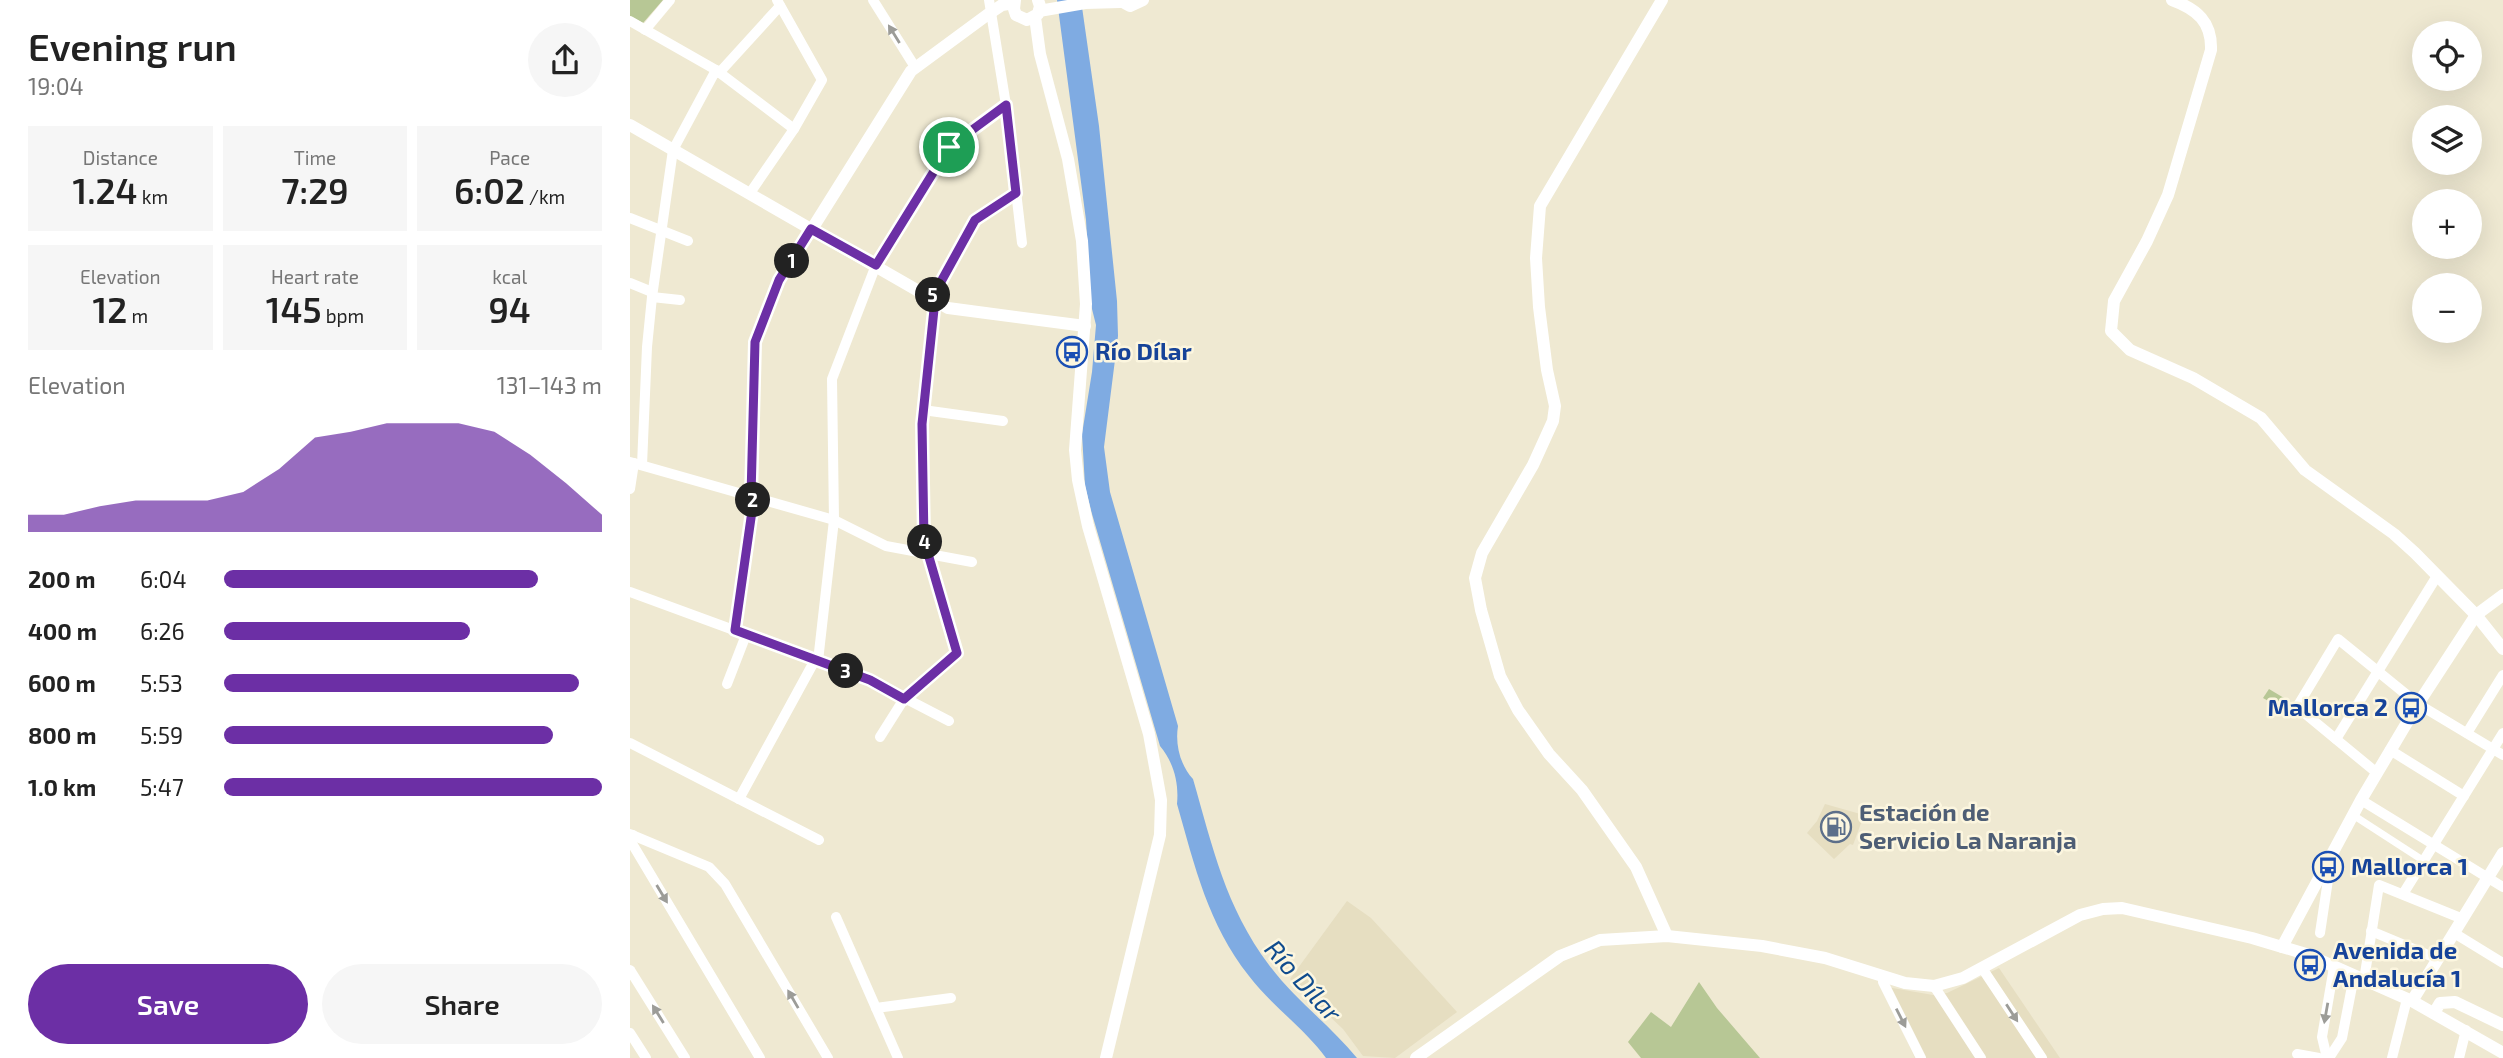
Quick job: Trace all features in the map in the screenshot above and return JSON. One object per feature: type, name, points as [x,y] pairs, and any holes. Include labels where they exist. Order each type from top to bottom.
[{"type":"street","points":[[645,30],[670,0]]},
{"type":"street","points":[[873,0],[915,67]]},
{"type":"street","points":[[735,630],[752,496],[755,342],[779,280],[915,67],[991,7],[1002,5],[1026,9],[1120,1],[1130,6],[1143,0]]},
{"type":"street","points":[[1662,0],[1540,206],[1536,258],[1547,370],[1555,405],[1553,421],[1533,465],[1482,553],[1475,578],[1500,676],[1518,710],[1549,754],[1582,790],[1636,867],[1667,936]]},
{"type":"street","points":[[2172,0],[2195,10],[2204,20],[2211,38],[2211,50],[2168,195],[2147,242],[2113,301],[2111,331],[2130,350],[2193,378],[2261,418],[2305,470],[2394,534],[2476,615],[2503,649]]},
{"type":"street","points":[[630,489],[635,464],[652,294],[673,150],[717,71],[778,3],[822,80],[794,129],[750,193]]},
{"type":"street","points":[[991,7],[1023,243]]},
{"type":"street","points":[[1026,9],[1068,159],[1079,216],[1085,278],[1085,326],[1076,426],[1077,481],[1149,734],[1161,800],[1160,835],[1106,1058]]},
{"type":"street","points":[[630,21],[717,71],[794,129]]},
{"type":"street","points":[[739,799],[817,660],[834,520],[832,379],[876,265],[949,147],[1006,105]]},
{"type":"street","points":[[630,125],[948,308],[1085,326]]},
{"type":"street","points":[[880,737],[904,699],[957,653],[924,540],[923,410],[933,299],[975,220],[1016,193]]},
{"type":"street","points":[[630,218],[688,241]]},
{"type":"street","points":[[630,283],[652,294],[680,300]]},
{"type":"street","points":[[923,410],[1003,421]]},
{"type":"street","points":[[635,464],[834,520],[886,546],[972,562]]},
{"type":"street","points":[[2336,739],[2437,576]]},
{"type":"street","points":[[630,592],[870,680],[949,721]]},
{"type":"street","points":[[2282,947],[2361,800],[2418,704],[2476,615],[2503,595]]},
{"type":"street","points":[[727,684],[746,635]]},
{"type":"street","points":[[2377,773],[2297,707],[2338,639],[2418,704],[2503,755]]},
{"type":"street","points":[[2467,733],[2503,674]]},
{"type":"street","points":[[2403,894],[2503,733]]},
{"type":"street","points":[[630,743],[819,840]]},
{"type":"street","points":[[2390,750],[2464,796]]},
{"type":"street","points":[[2361,800],[2503,887]]},
{"type":"street","points":[[2353,815],[2424,861]]},
{"type":"street","points":[[760,1058],[630,840],[631,834],[709,867],[725,884],[828,1058]]},
{"type":"street","points":[[2392,1058],[2409,1000],[2438,959],[2503,853]]},
{"type":"street","points":[[2320,933],[2328,880],[2324,868]]},
{"type":"street","points":[[2328,1058],[2342,1038],[2371,931],[2379,885],[2463,919]]},
{"type":"street","points":[[1416,1058],[1560,956],[1600,940],[1667,936],[1762,946],[1807,953],[1905,983],[1934,986],[1949,983],[1982,968],[2080,915],[2103,909],[2122,908],[2282,947],[2409,1000],[2503,1053]]},
{"type":"street","points":[[836,917],[898,1058]]},
{"type":"street","points":[[2371,931],[2438,959]]},
{"type":"street","points":[[2454,933],[2503,963]]},
{"type":"street","points":[[2328,1058],[2322,1037],[2334,967]]},
{"type":"street","points":[[1982,968],[2042,1058]]},
{"type":"street","points":[[630,970],[685,1058]]},
{"type":"street","points":[[1885,977],[1883,982],[1921,1058]]},
{"type":"street","points":[[1934,986],[1981,1058]]},
{"type":"street","points":[[876,1008],[951,998]]},
{"type":"street","points":[[2434,1013],[2440,1003],[2455,1002],[2503,1025]]},
{"type":"street","points":[[2459,1058],[2466,1030]]},
{"type":"street","points":[[630,1033],[646,1058]]},
{"type":"street","points":[[2297,1054],[2319,1058]]},
{"type":"shaded area","name":"Estación de Servicio La Naranja","points":[[1825,804],[1864,815],[1853,845],[1850,844],[1834,859],[1807,833],[1817,821]]},
{"type":"shaded area","points":[[1347,901],[1371,918],[1457,1012],[1395,1058],[1363,1056],[1343,1029],[1290,979]]},
{"type":"shaded area","points":[[1999,968],[2060,1058],[1915,1058],[1881,986],[1933,995],[1947,993]]},
{"type":"green space","points":[[630,0],[663,0],[643,23],[630,16]]},
{"type":"green space","points":[[2269,689],[2284,698],[2279,707],[2263,698]]},
{"type":"green space","points":[[1699,982],[1717,1008],[1760,1058],[1641,1058],[1628,1042],[1651,1012],[1671,1027]]},
{"type":"water","points":[[1057,0],[1081,0],[1099,126],[1117,301],[1118,336],[1104,447],[1110,492],[1178,726],[1180,754],[1193,779],[1214,853],[1241,921],[1279,978],[1357,1058],[1326,1058],[1258,987],[1223,936],[1197,872],[1177,804],[1174,774],[1169,759],[1160,746],[1092,514],[1085,486],[1082,434],[1096,325],[1091,305],[1086,220]]},
{"type":"place","name":"Río Dílar","points":[[1072,352]]},
{"type":"place","name":"Mallorca 2","points":[[2411,708]]},
{"type":"place","name":"Estación de Servicio La Naranja","points":[[1836,827]]},
{"type":"place","name":"Mallorca 1","points":[[2328,867]]},
{"type":"place","name":"Avenida de Andalucía 1","points":[[2310,965]]},
{"type":"route","points":[[1006,105],[1016,193],[1012,193],[975,220],[932,298],[935,300],[922,424],[924,540],[957,653],[904,699],[870,680],[735,630],[754,497],[751,496],[755,342],[779,280],[811,229],[876,265],[949,147],[1006,105]]}]
